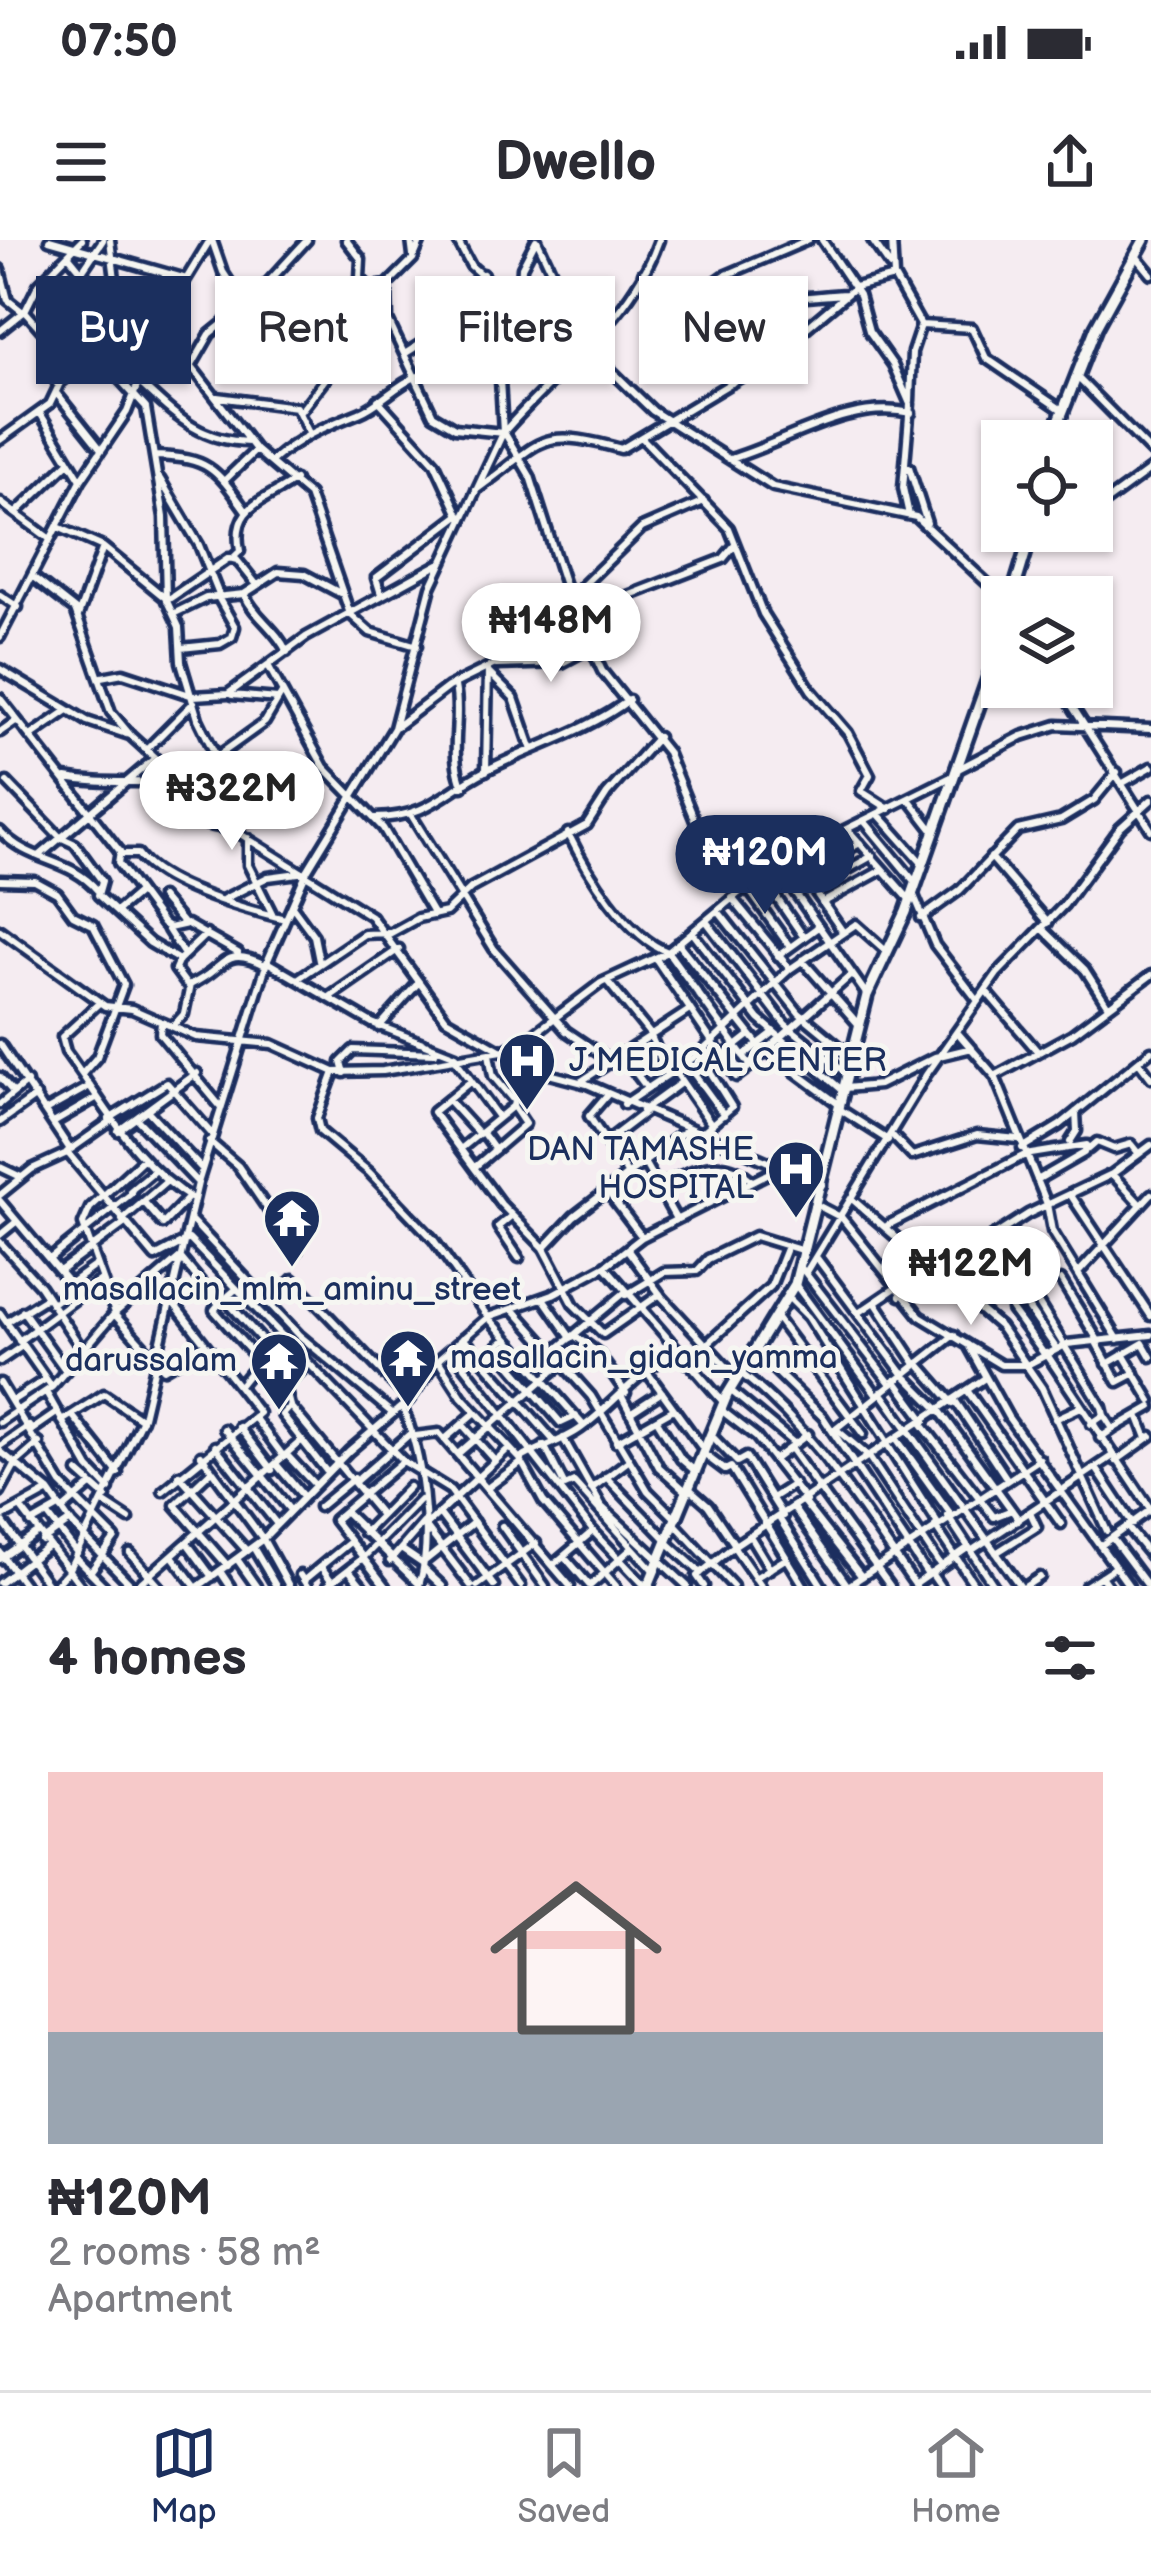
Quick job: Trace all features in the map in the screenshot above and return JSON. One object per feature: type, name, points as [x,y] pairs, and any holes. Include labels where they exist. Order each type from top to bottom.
[{"type":"street","points":[[49,240],[71,253],[87,276]]},
{"type":"street","points":[[47,276],[82,240]]},
{"type":"street","points":[[78,276],[106,240],[115,276]]},
{"type":"street","points":[[186,276],[211,240]]},
{"type":"street","points":[[211,240],[226,276]]},
{"type":"street","points":[[273,276],[307,240]]},
{"type":"street","points":[[346,240],[361,259],[360,276]]},
{"type":"street","points":[[411,240],[413,259]]},
{"type":"street","points":[[391,281],[413,259],[421,240]]},
{"type":"street","points":[[406,353],[454,323],[466,288],[483,274],[471,266],[457,240]]},
{"type":"street","points":[[521,276],[536,240]]},
{"type":"street","points":[[536,240],[553,276]]},
{"type":"street","points":[[615,310],[643,274],[659,240]]},
{"type":"street","points":[[724,276],[808,240]]},
{"type":"street","points":[[824,240],[855,286],[869,332],[893,365],[910,409]]},
{"type":"street","points":[[872,240],[921,325],[912,352],[909,464],[903,488],[909,515]]},
{"type":"street","points":[[892,240],[893,272]]},
{"type":"street","points":[[1058,420],[1075,375],[1144,240]]},
{"type":"street","points":[[71,253],[113,258],[178,276]]},
{"type":"street","points":[[1135,254],[1151,274]]},
{"type":"street","points":[[0,269],[8,300],[45,334],[58,391],[100,449]]},
{"type":"street","points":[[808,331],[855,286],[893,272]]},
{"type":"street","points":[[167,276],[172,273]]},
{"type":"street","points":[[0,331],[24,311],[36,289]]},
{"type":"street","points":[[808,300],[846,294]]},
{"type":"street","points":[[391,325],[415,370]]},
{"type":"street","points":[[921,325],[972,328],[986,358],[1062,410]]},
{"type":"street","points":[[215,330],[191,367],[256,450],[309,495],[340,572],[340,593],[350,614],[370,632],[417,646]]},
{"type":"street","points":[[1075,375],[1151,452]]},
{"type":"street","points":[[273,460],[309,433],[364,411],[415,378]]},
{"type":"street","points":[[615,378],[668,420],[776,488],[909,515],[981,577]]},
{"type":"street","points":[[0,440],[40,413],[65,384]]},
{"type":"street","points":[[125,384],[146,408],[156,456],[166,600],[215,758],[219,813]]},
{"type":"street","points":[[0,637],[81,480],[141,384],[198,433],[212,440],[249,442]]},
{"type":"street","points":[[300,412],[322,384]]},
{"type":"street","points":[[422,384],[439,420],[455,428],[503,432]]},
{"type":"street","points":[[500,384],[503,432],[519,453],[590,648],[658,737],[697,826],[748,884],[790,946]]},
{"type":"street","points":[[49,1491],[0,1518],[51,1586],[68,1571],[142,1420],[192,1198],[266,963],[306,872],[394,728],[441,562],[461,513],[503,432],[546,384]]},
{"type":"street","points":[[472,492],[519,453],[553,437],[601,440],[617,450],[730,384]]},
{"type":"street","points":[[217,398],[258,399],[300,412],[309,433]]},
{"type":"street","points":[[378,400],[435,463],[461,513]]},
{"type":"street","points":[[730,459],[857,412],[910,409]]},
{"type":"street","points":[[40,413],[81,480]]},
{"type":"street","points":[[641,437],[729,528],[763,614],[805,682],[858,750],[870,775],[861,791],[889,809]]},
{"type":"street","points":[[225,480],[256,450]]},
{"type":"street","points":[[156,456],[202,460],[225,480],[247,511]]},
{"type":"street","points":[[17,512],[69,462]]},
{"type":"street","points":[[909,464],[930,530]]},
{"type":"street","points":[[1113,497],[1151,469]]},
{"type":"street","points":[[158,476],[200,545],[208,575],[235,627],[232,637],[220,644],[181,648]]},
{"type":"street","points":[[166,600],[233,558],[241,548],[236,526],[247,511],[295,480]]},
{"type":"street","points":[[394,728],[454,684],[534,645],[570,600],[649,523],[704,501]]},
{"type":"street","points":[[0,502],[51,540]]},
{"type":"street","points":[[381,594],[376,578],[461,513]]},
{"type":"street","points":[[58,527],[103,547],[166,600]]},
{"type":"street","points":[[576,616],[723,559],[734,544]]},
{"type":"street","points":[[78,616],[103,547]]},
{"type":"street","points":[[233,558],[257,585]]},
{"type":"street","points":[[228,694],[381,594],[441,562]]},
{"type":"street","points":[[173,614],[219,596],[244,594],[276,572],[304,574],[340,593]]},
{"type":"street","points":[[33,578],[78,616],[111,712],[131,736],[234,830],[306,872],[388,933],[446,1019],[538,1072],[580,1082],[823,1185]]},
{"type":"street","points":[[244,594],[255,616],[276,631],[287,653]]},
{"type":"street","points":[[0,595],[18,607]]},
{"type":"street","points":[[490,669],[562,663],[590,648]]},
{"type":"street","points":[[269,667],[280,696],[324,767],[374,818],[434,915]]},
{"type":"street","points":[[0,669],[68,710],[131,736]]},
{"type":"street","points":[[490,669],[514,698],[532,750]]},
{"type":"street","points":[[486,771],[490,669]]},
{"type":"street","points":[[102,677],[123,673],[194,699],[228,694],[280,696]]},
{"type":"street","points":[[454,684],[460,714],[456,768],[463,787]]},
{"type":"street","points":[[215,758],[265,722],[280,696]]},
{"type":"street","points":[[0,698],[93,811],[120,851],[118,863],[170,929],[181,957]]},
{"type":"street","points":[[146,750],[194,699]]},
{"type":"street","points":[[374,818],[445,801],[486,771],[628,700]]},
{"type":"street","points":[[981,701],[868,995],[803,1270],[994,1517],[1012,1510]]},
{"type":"street","points":[[1074,708],[1151,830]]},
{"type":"street","points":[[32,735],[68,710]]},
{"type":"street","points":[[0,732],[18,719]]},
{"type":"street","points":[[0,930],[99,1003],[173,1025],[196,1037],[272,1044],[339,1072],[468,1058],[502,1051],[608,982],[668,952],[775,864],[1046,728],[1151,729]]},
{"type":"street","points":[[298,978],[364,934],[388,933],[449,910],[463,896],[586,826],[607,794],[658,737]]},
{"type":"street","points":[[39,856],[154,758]]},
{"type":"street","points":[[1123,783],[1151,767]]},
{"type":"street","points":[[921,918],[960,890],[1026,825],[1056,822],[1094,800],[1118,772]]},
{"type":"street","points":[[66,778],[111,786],[132,781],[168,783],[208,825],[234,830]]},
{"type":"street","points":[[8,782],[92,863],[102,881],[97,890]]},
{"type":"street","points":[[908,799],[932,829]]},
{"type":"street","points":[[653,1579],[730,1390],[803,1270],[817,1258],[978,1001],[1120,828],[1151,800]]},
{"type":"street","points":[[410,813],[494,949],[553,1018],[609,1060]]},
{"type":"street","points":[[879,815],[921,862]]},
{"type":"street","points":[[865,822],[912,890],[921,918],[978,1001]]},
{"type":"street","points":[[848,830],[884,869],[912,890]]},
{"type":"street","points":[[0,831],[30,856],[80,869],[154,943],[181,957]]},
{"type":"street","points":[[568,833],[592,877],[641,938],[668,952],[723,1031],[753,1064]]},
{"type":"street","points":[[248,838],[248,865],[274,916]]},
{"type":"street","points":[[802,873],[860,843]]},
{"type":"street","points":[[120,851],[138,854],[150,869],[169,874],[198,895],[285,919]]},
{"type":"street","points":[[791,856],[843,932]]},
{"type":"street","points":[[813,889],[872,856]]},
{"type":"street","points":[[991,857],[1085,970],[1108,1006]]},
{"type":"street","points":[[775,864],[868,995]]},
{"type":"street","points":[[822,903],[884,869]]},
{"type":"street","points":[[220,900],[306,872]]},
{"type":"street","points":[[760,874],[803,937]]},
{"type":"street","points":[[0,880],[35,881],[57,893],[73,915],[93,925],[124,985],[97,1057],[82,1073]]},
{"type":"street","points":[[118,910],[138,892]]},
{"type":"street","points":[[161,897],[183,923],[298,978],[380,1027],[445,1054]]},
{"type":"street","points":[[732,898],[790,969]]},
{"type":"street","points":[[789,915],[803,905]]},
{"type":"street","points":[[292,906],[314,936],[319,962]]},
{"type":"street","points":[[718,911],[803,1017],[851,1056]]},
{"type":"street","points":[[733,930],[747,918]]},
{"type":"street","points":[[706,921],[791,1029],[848,1074]]},
{"type":"street","points":[[154,943],[183,923]]},
{"type":"street","points":[[624,1103],[699,1054],[790,969],[843,932],[859,923],[885,950]]},
{"type":"street","points":[[722,971],[737,961],[759,962],[818,927]]},
{"type":"street","points":[[692,932],[772,1033],[845,1090],[879,1085],[941,1056],[972,1048]]},
{"type":"street","points":[[189,988],[175,969],[206,934]]},
{"type":"street","points":[[678,943],[758,1046],[912,1156],[984,1134],[1022,1148],[1082,1143],[1089,1149]]},
{"type":"street","points":[[331,996],[376,960],[399,950]]},
{"type":"street","points":[[173,1025],[184,1014],[189,988],[238,953]]},
{"type":"street","points":[[694,964],[709,953]]},
{"type":"street","points":[[656,959],[738,1078],[851,976]]},
{"type":"street","points":[[802,960],[859,1025]]},
{"type":"street","points":[[994,1076],[1039,1053],[1151,975]]},
{"type":"street","points":[[715,991],[729,979]]},
{"type":"street","points":[[380,1027],[419,982]]},
{"type":"street","points":[[608,982],[712,1125]]},
{"type":"street","points":[[739,992],[753,982]]},
{"type":"street","points":[[986,991],[1039,1053]]},
{"type":"street","points":[[99,1003],[62,1037],[118,1131],[166,1181],[192,1198]]},
{"type":"street","points":[[580,1082],[688,1011]]},
{"type":"street","points":[[161,1022],[160,1034],[220,1106]]},
{"type":"street","points":[[957,1032],[994,1076],[1048,1204],[1052,1231],[1118,1339]]},
{"type":"street","points":[[743,1056],[772,1033]]},
{"type":"street","points":[[722,1058],[750,1035]]},
{"type":"street","points":[[0,1044],[102,1197],[156,1258],[185,1238]]},
{"type":"street","points":[[468,1058],[358,1049],[342,1059],[317,1118],[320,1132],[369,1172],[433,1239],[488,1317],[584,1426]]},
{"type":"street","points":[[885,1224],[897,1225],[1022,1148],[1151,1052]]},
{"type":"street","points":[[621,1053],[647,1088]]},
{"type":"street","points":[[476,1166],[525,1124],[493,1076],[489,1054]]},
{"type":"street","points":[[699,1054],[731,1105],[700,1134]]},
{"type":"street","points":[[455,1059],[498,1117]]},
{"type":"street","points":[[1139,1062],[1151,1078]]},
{"type":"street","points":[[686,1063],[724,1115]]},
{"type":"street","points":[[11,1064],[0,1077],[14,1093]]},
{"type":"street","points":[[463,1147],[513,1103],[538,1072]]},
{"type":"street","points":[[118,1131],[197,1073]]},
{"type":"street","points":[[471,1081],[433,1112],[511,1216],[544,1248],[588,1323],[603,1334],[659,1294]]},
{"type":"street","points":[[8,1116],[0,1104],[27,1082]]},
{"type":"street","points":[[607,1141],[682,1082]]},
{"type":"street","points":[[689,1091],[700,1083]]},
{"type":"street","points":[[75,1288],[0,1196],[164,1084],[175,1090],[210,1138],[238,1166],[297,1252]]},
{"type":"street","points":[[47,1110],[90,1086]]},
{"type":"street","points":[[0,1122],[37,1095]]},
{"type":"street","points":[[607,1095],[589,1116],[628,1175]]},
{"type":"street","points":[[55,1122],[96,1098]]},
{"type":"street","points":[[448,1100],[495,1150]]},
{"type":"street","points":[[147,1110],[202,1169]]},
{"type":"street","points":[[1065,1145],[1077,1131],[1076,1112]]},
{"type":"street","points":[[136,1118],[197,1183]]},
{"type":"street","points":[[544,1248],[686,1130]]},
{"type":"street","points":[[1037,1180],[1097,1142],[1114,1149],[1131,1144],[1139,1154]]},
{"type":"street","points":[[860,1312],[1048,1204],[1112,1174],[1151,1144]]},
{"type":"street","points":[[143,1159],[85,1216],[90,1250],[115,1313],[157,1364],[168,1369],[206,1345]]},
{"type":"street","points":[[644,1162],[676,1219]]},
{"type":"street","points":[[658,1188],[699,1166],[737,1169],[753,1182]]},
{"type":"street","points":[[0,1167],[21,1178]]},
{"type":"street","points":[[173,1557],[197,1586],[262,1539],[327,1472],[406,1403],[438,1360],[488,1317],[564,1288],[605,1266],[643,1237],[781,1167]]},
{"type":"street","points":[[52,1257],[85,1234],[154,1170]]},
{"type":"street","points":[[1112,1174],[1139,1204]]},
{"type":"street","points":[[121,1180],[164,1224],[192,1198]]},
{"type":"street","points":[[61,1270],[166,1181]]},
{"type":"street","points":[[608,1191],[643,1237]]},
{"type":"street","points":[[1070,1194],[1151,1316]]},
{"type":"street","points":[[1079,1272],[1150,1197]]},
{"type":"street","points":[[853,1201],[982,1309],[1027,1365],[1109,1534],[1146,1583]]},
{"type":"street","points":[[817,1205],[842,1218],[897,1293],[920,1316],[1001,1365],[1027,1365],[1066,1344],[1141,1339]]},
{"type":"street","points":[[511,1216],[498,1227],[519,1258]]},
{"type":"street","points":[[190,1219],[327,1360],[392,1413]]},
{"type":"street","points":[[17,1221],[0,1239],[83,1352]]},
{"type":"street","points":[[996,1234],[1066,1344],[1113,1430]]},
{"type":"street","points":[[550,1355],[649,1279],[673,1270],[698,1271],[708,1259],[755,1236],[804,1251]]},
{"type":"street","points":[[185,1238],[403,1462],[456,1498],[521,1586]]},
{"type":"street","points":[[686,1363],[771,1286],[788,1245]]},
{"type":"street","points":[[627,1249],[659,1294],[706,1346],[808,1434],[914,1586],[1147,1438]]},
{"type":"street","points":[[180,1257],[219,1304]]},
{"type":"street","points":[[0,1422],[49,1389],[115,1313],[180,1257]]},
{"type":"street","points":[[817,1258],[904,1374],[940,1411],[1018,1520]]},
{"type":"street","points":[[0,1360],[56,1313],[96,1265]]},
{"type":"street","points":[[605,1266],[723,1407],[772,1456],[862,1577]]},
{"type":"street","points":[[269,1302],[293,1279],[406,1403],[420,1473],[424,1525],[419,1585],[345,1512]]},
{"type":"street","points":[[7,1322],[101,1280]]},
{"type":"street","points":[[1061,1280],[1119,1382],[1135,1373]]},
{"type":"street","points":[[795,1284],[910,1430],[996,1553],[1026,1586],[1040,1576]]},
{"type":"street","points":[[236,1289],[214,1309],[260,1363],[239,1386]]},
{"type":"street","points":[[788,1297],[805,1313],[874,1423],[949,1515],[994,1586]]},
{"type":"street","points":[[220,1317],[244,1298]]},
{"type":"street","points":[[543,1298],[572,1336],[596,1351],[624,1395],[659,1467],[708,1504],[758,1582],[787,1558]]},
{"type":"street","points":[[163,1491],[226,1432],[258,1411],[171,1300]]},
{"type":"street","points":[[874,1302],[917,1363],[955,1403],[1007,1479]]},
{"type":"street","points":[[1024,1302],[1056,1348]]},
{"type":"street","points":[[232,1307],[295,1377]]},
{"type":"street","points":[[514,1310],[599,1410],[628,1461],[678,1524],[734,1586]]},
{"type":"street","points":[[1012,1310],[1149,1511],[1151,1523]]},
{"type":"street","points":[[23,1311],[66,1371]]},
{"type":"street","points":[[0,1313],[46,1379],[62,1421],[106,1496]]},
{"type":"street","points":[[805,1313],[819,1316]]},
{"type":"street","points":[[775,1316],[803,1346],[863,1434]]},
{"type":"street","points":[[0,1339],[11,1331]]},
{"type":"street","points":[[833,1431],[954,1335]]},
{"type":"street","points":[[1107,1364],[1151,1335]]},
{"type":"street","points":[[463,1338],[559,1440],[587,1492],[634,1545],[653,1579]]},
{"type":"street","points":[[483,1360],[506,1339]]},
{"type":"street","points":[[1141,1339],[1151,1357]]},
{"type":"street","points":[[966,1341],[985,1378],[1129,1586]]},
{"type":"street","points":[[451,1348],[592,1531],[633,1576],[687,1586]]},
{"type":"street","points":[[496,1348],[562,1424],[577,1416]]},
{"type":"street","points":[[753,1349],[833,1431],[907,1546],[940,1586]]},
{"type":"street","points":[[490,1486],[533,1451],[584,1426],[624,1395],[645,1369],[676,1352]]},
{"type":"street","points":[[1100,1438],[1151,1404],[1124,1354]]},
{"type":"street","points":[[438,1360],[476,1412],[521,1461],[543,1501],[605,1573],[620,1586],[633,1576]]},
{"type":"street","points":[[308,1364],[285,1387],[290,1406],[380,1514]]},
{"type":"street","points":[[459,1453],[559,1366]]},
{"type":"street","points":[[645,1369],[706,1454],[725,1471],[746,1456],[822,1586]]},
{"type":"street","points":[[704,1586],[698,1578],[701,1573],[734,1546],[955,1403],[985,1378]]},
{"type":"street","points":[[0,1409],[46,1379]]},
{"type":"street","points":[[1,1385],[61,1484],[115,1538],[91,1570]]},
{"type":"street","points":[[730,1390],[792,1446],[890,1586]]},
{"type":"street","points":[[630,1413],[663,1391]]},
{"type":"street","points":[[969,1393],[1019,1472],[1060,1524]]},
{"type":"street","points":[[62,1421],[104,1394],[142,1420]]},
{"type":"street","points":[[290,1406],[282,1415],[327,1472]]},
{"type":"street","points":[[1055,1419],[1081,1407]]},
{"type":"street","points":[[616,1442],[674,1409]]},
{"type":"street","points":[[58,1412],[0,1451],[49,1491],[84,1538],[135,1586],[302,1440]]},
{"type":"street","points":[[445,1439],[476,1412]]},
{"type":"street","points":[[1138,1414],[1151,1452]]},
{"type":"street","points":[[72,1415],[118,1472]]},
{"type":"street","points":[[1091,1424],[1104,1415]]},
{"type":"street","points":[[254,1417],[314,1485]]},
{"type":"street","points":[[656,1420],[680,1459],[698,1473]]},
{"type":"street","points":[[833,1431],[850,1446],[874,1423]]},
{"type":"street","points":[[463,1424],[494,1460]]},
{"type":"street","points":[[238,1427],[303,1496]]},
{"type":"street","points":[[226,1432],[290,1510]]},
{"type":"street","points":[[320,1507],[414,1434],[436,1432],[490,1486],[565,1584]]},
{"type":"street","points":[[752,1466],[808,1434]]},
{"type":"street","points":[[712,1436],[734,1464],[804,1586]]},
{"type":"street","points":[[856,1442],[941,1566]]},
{"type":"street","points":[[890,1442],[975,1586]]},
{"type":"street","points":[[0,1492],[16,1463],[39,1443]]},
{"type":"street","points":[[544,1445],[565,1486],[574,1482],[587,1492],[631,1534],[634,1545]]},
{"type":"street","points":[[215,1446],[277,1524]]},
{"type":"street","points":[[390,1561],[509,1448]]},
{"type":"street","points":[[201,1455],[262,1539],[284,1585]]},
{"type":"street","points":[[794,1509],[851,1585],[949,1515],[1040,1459]]},
{"type":"street","points":[[587,1492],[628,1461]]},
{"type":"street","points":[[385,1586],[334,1521],[403,1462]]},
{"type":"street","points":[[61,1484],[88,1466]]},
{"type":"street","points":[[1096,1468],[1151,1556]]},
{"type":"street","points":[[212,1470],[175,1505],[198,1532],[230,1586]]},
{"type":"street","points":[[78,1472],[129,1519]]},
{"type":"street","points":[[394,1472],[419,1496]]},
{"type":"street","points":[[178,1475],[284,1585]]},
{"type":"street","points":[[606,1478],[701,1573]]},
{"type":"street","points":[[280,1498],[293,1484]]},
{"type":"street","points":[[772,1498],[794,1484]]},
{"type":"street","points":[[31,1523],[75,1500],[91,1485]]},
{"type":"street","points":[[364,1533],[409,1486]]},
{"type":"street","points":[[1090,1496],[1108,1486]]},
{"type":"street","points":[[322,1568],[331,1585],[375,1546],[419,1496]]},
{"type":"street","points":[[33,1499],[104,1586]]},
{"type":"street","points":[[20,1507],[81,1586]]},
{"type":"street","points":[[1100,1546],[1109,1534],[1149,1511]]},
{"type":"street","points":[[996,1553],[1037,1527],[1030,1513]]},
{"type":"street","points":[[439,1514],[494,1586]]},
{"type":"street","points":[[485,1538],[512,1520]]},
{"type":"street","points":[[25,1586],[1,1556],[42,1540],[70,1522]]},
{"type":"street","points":[[424,1565],[474,1522]]},
{"type":"street","points":[[631,1534],[645,1522]]},
{"type":"street","points":[[424,1525],[474,1586],[536,1543]]},
{"type":"street","points":[[502,1526],[545,1586]]},
{"type":"street","points":[[553,1565],[592,1531]]},
{"type":"street","points":[[750,1537],[770,1569]]},
{"type":"street","points":[[0,1582],[28,1561],[42,1540]]},
{"type":"street","points":[[304,1580],[350,1541]]},
{"type":"street","points":[[187,1544],[220,1571]]},
{"type":"street","points":[[564,1556],[590,1586],[634,1545]]},
{"type":"street","points":[[401,1549],[442,1586]]},
{"type":"street","points":[[130,1553],[158,1586]]},
{"type":"street","points":[[238,1559],[256,1586]]},
{"type":"street","points":[[1087,1586],[1114,1567]]},
{"type":"street","points":[[349,1570],[362,1586]]},
{"type":"street","points":[[1101,1576],[1108,1586]]},
{"type":"place","name":"J MEDICAL CENTER","points":[[527,1112]]},
{"type":"place","name":"DAN TAMASHE HOSPITAL","points":[[796,1220]]},
{"type":"place","name":"masallacin_mlm_aminu_street","points":[[292,1269]]},
{"type":"place","name":"masallacin_gidan_yamma","points":[[408,1409]]},
{"type":"place","name":"darussalam","points":[[279,1412]]}]
